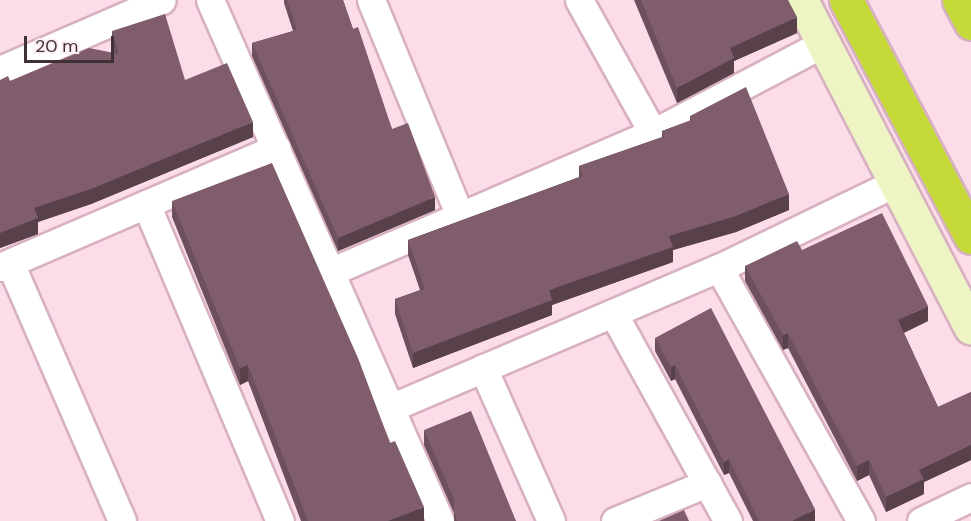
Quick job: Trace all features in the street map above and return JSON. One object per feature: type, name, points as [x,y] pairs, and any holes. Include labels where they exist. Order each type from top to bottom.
[{"type":"highway","points":[[846,0],[971,237]]},
{"type":"highway","points":[[959,0],[971,23]]},
{"type":"street","points":[[0,70],[162,0]]},
{"type":"street","points":[[210,0],[440,521]]},
{"type":"street","points":[[371,0],[460,216]]},
{"type":"street","points":[[579,0],[653,133]]},
{"type":"street","points":[[801,0],[893,184],[971,328]]},
{"type":"street","points":[[330,273],[653,133],[824,43]]},
{"type":"street","points":[[122,521],[5,265],[276,148]]},
{"type":"street","points":[[390,408],[719,268],[893,184]]},
{"type":"street","points":[[146,204],[280,521]]},
{"type":"street","points":[[719,268],[861,521]]},
{"type":"street","points":[[613,313],[728,521]]},
{"type":"street","points":[[483,368],[551,521]]},
{"type":"street","points":[[615,521],[707,483]]},
{"type":"street","points":[[921,521],[971,497]]},
{"type":"building","points":[[287,0],[343,0],[353,29],[358,27],[392,129],[408,123],[435,197],[338,238],[252,43],[297,30]]},
{"type":"building","points":[[641,0],[788,0],[797,17],[730,48],[734,58],[677,88]]},
{"type":"building","points":[[165,14],[185,80],[227,63],[253,122],[91,189],[34,208],[38,218],[0,233],[0,80],[8,76],[10,81],[89,48],[119,54],[112,31]]},
{"type":"building","points":[[746,87],[789,194],[736,216],[669,236],[673,247],[549,290],[552,300],[413,353],[395,299],[425,289],[408,240],[583,176],[579,166],[664,137],[662,131],[691,120],[690,116]]},
{"type":"building","points":[[272,163],[358,358],[390,443],[395,441],[424,507],[388,521],[308,521],[248,365],[240,368],[172,201]]},
{"type":"building","points":[[882,213],[928,306],[898,320],[938,407],[971,392],[971,445],[919,470],[924,479],[886,497],[869,460],[857,466],[788,333],[783,335],[745,266],[797,241],[802,250]]},
{"type":"building","points":[[711,308],[815,509],[792,521],[759,521],[729,459],[724,462],[675,365],[671,367],[655,338]]},
{"type":"building","points":[[471,411],[516,521],[457,521],[454,499],[424,430]]},
{"type":"building","points":[[684,510],[689,521],[659,521]]}]
